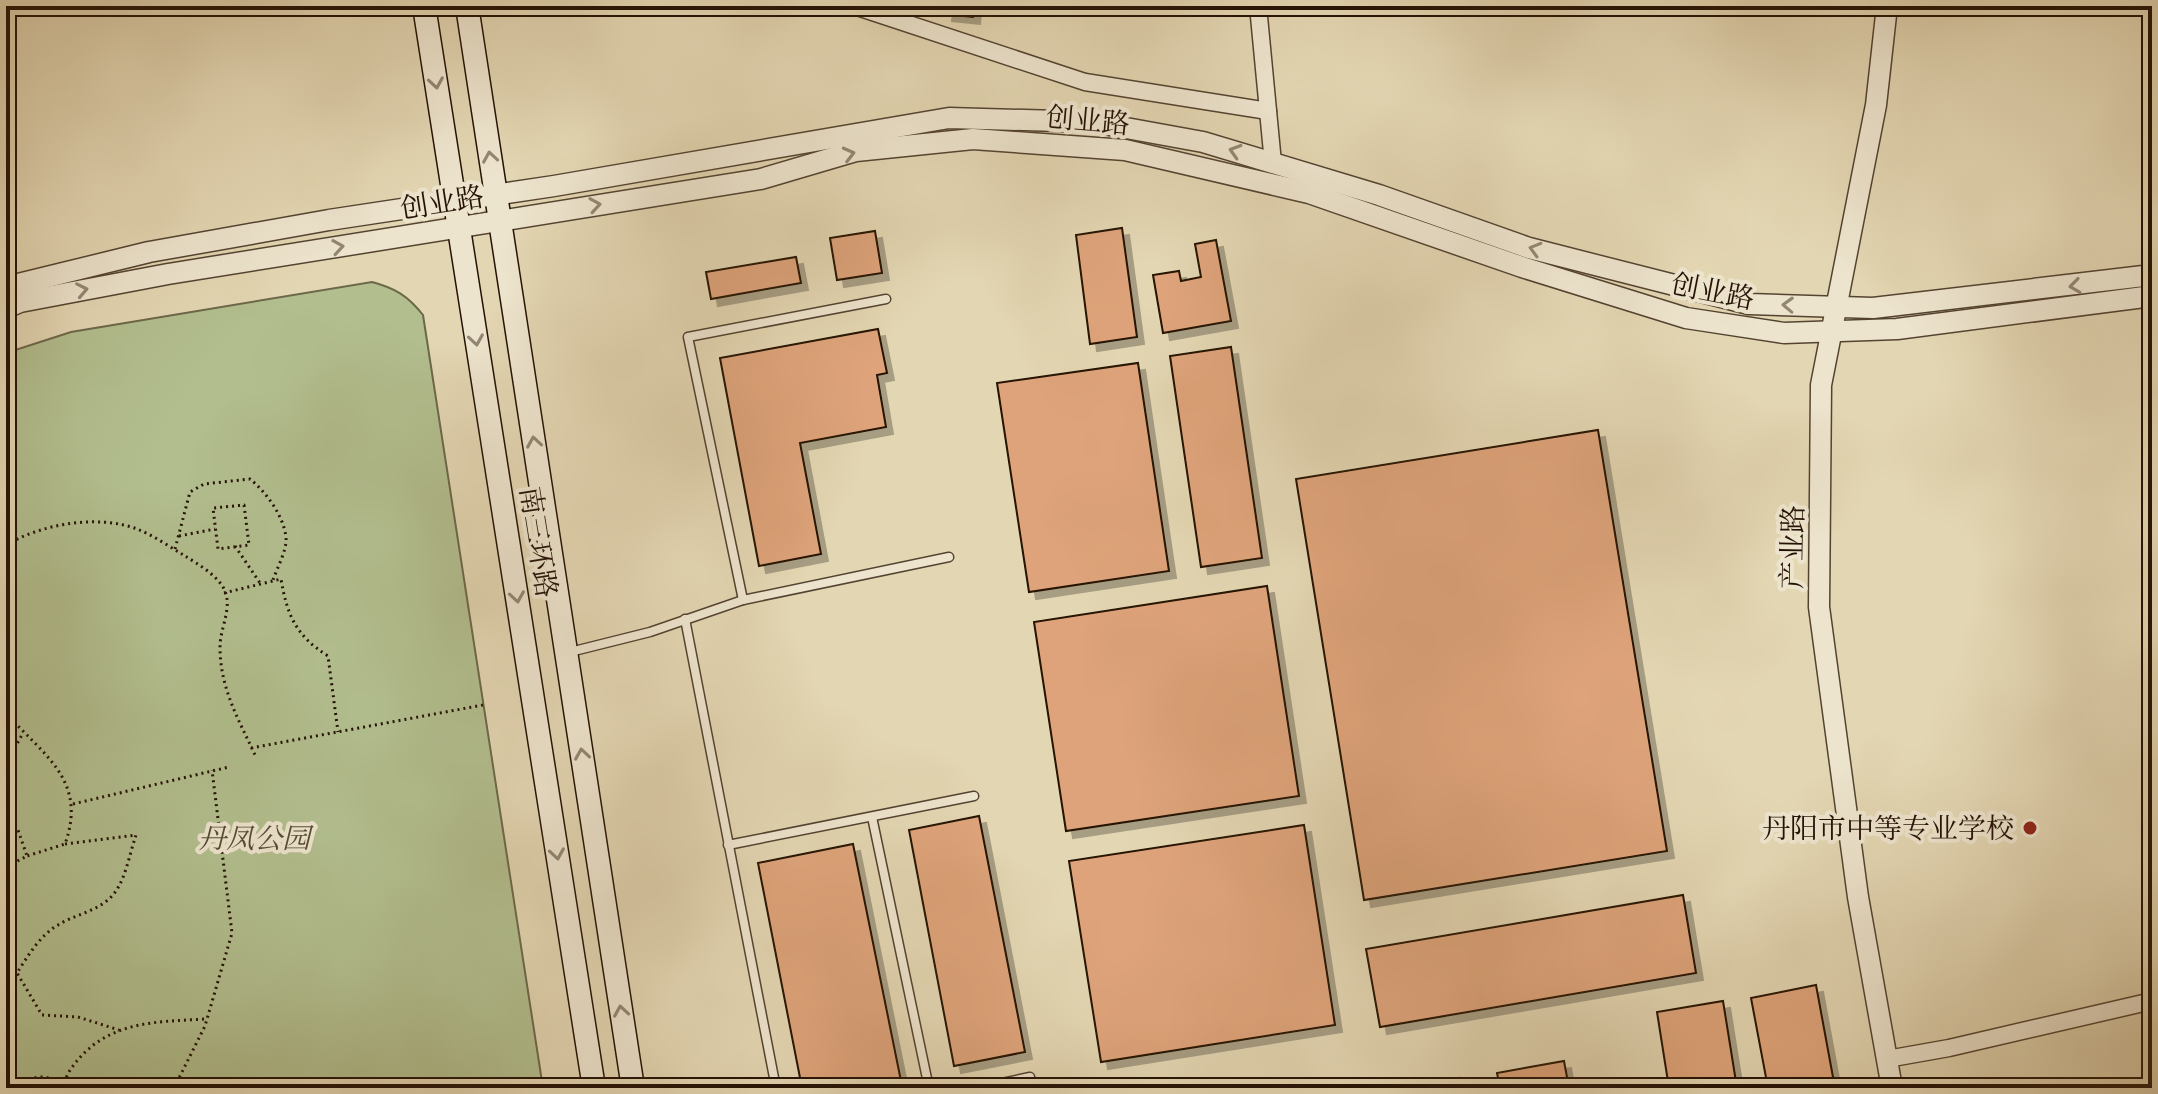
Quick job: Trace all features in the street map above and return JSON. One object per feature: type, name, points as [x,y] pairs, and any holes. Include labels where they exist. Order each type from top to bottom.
[{"type":"main road","name":"南三环路","points":[[424,6],[594,1088]]},
{"type":"main road","name":"南三环路","points":[[467,6],[633,1088]]},
{"type":"street","points":[[854,6],[1085,82],[1268,111]]},
{"type":"street","points":[[1258,6],[1273,163]]},
{"type":"street","name":"产业路","points":[[1887,6],[1876,105],[1821,385],[1819,607],[1858,897],[1892,1088]]},
{"type":"street","name":"创业路","points":[[6,287],[149,252],[949,118],[1093,122],[1203,142],[1379,195],[1529,248],[1749,304],[1873,308],[2152,275]]},
{"type":"street","name":"创业路","points":[[6,308],[20,302],[168,274],[761,179],[856,151],[973,139],[1125,150],[1309,193],[1522,267],[1686,318],[1784,333],[1897,329],[2152,296]]},
{"type":"street","points":[[1887,1059],[1949,1048],[2152,1001]]},
{"type":"lane","points":[[743,600],[688,337],[886,299]]},
{"type":"lane","points":[[566,653],[650,632],[743,600],[949,557]]},
{"type":"lane","points":[[685,619],[776,1088]]},
{"type":"lane","points":[[728,845],[974,796]]},
{"type":"lane","points":[[872,817],[929,1088]]},
{"type":"lane","points":[[978,1088],[1030,1077]]},
{"type":"path","points":[[174,549],[190,492],[204,484],[250,479],[264,491],[282,523],[286,540],[273,580]]},
{"type":"path","points":[[244,505],[249,545],[218,549],[215,529],[213,508],[244,505]]},
{"type":"path","points":[[6,545],[19,537],[60,525],[106,523],[137,529],[204,568],[224,588],[228,612],[220,644],[224,685],[235,716],[256,757]]},
{"type":"path","points":[[178,536],[215,529]]},
{"type":"path","points":[[235,546],[260,584]]},
{"type":"path","points":[[224,593],[281,579],[293,624],[312,646],[328,656],[338,732]]},
{"type":"path","points":[[251,748],[483,705]]},
{"type":"path","points":[[6,713],[54,761],[65,780],[72,804],[71,828],[65,844]]},
{"type":"path","points":[[6,764],[23,733]]},
{"type":"path","points":[[72,804],[229,767]]},
{"type":"path","points":[[174,1088],[207,1019],[232,933],[212,770]]},
{"type":"path","points":[[6,817],[18,830],[27,856]]},
{"type":"path","points":[[6,867],[27,856],[65,844],[136,835],[121,880],[111,898],[93,910],[55,926],[17,973],[6,976]]},
{"type":"path","points":[[17,973],[42,1015],[78,1017],[119,1030]]},
{"type":"path","points":[[20,1088],[34,1077],[46,1075],[62,1086],[73,1065],[95,1045],[119,1030],[144,1022],[207,1019]]},
{"type":"green space","name":"丹凤公园","points":[[372,282],[400,294],[423,315],[543,1088],[6,1088],[6,353],[71,332]]},
{"type":"building","points":[[946,6],[974,6],[973,17],[945,14]]},
{"type":"building","points":[[1122,228],[1137,337],[1090,344],[1076,235]]},
{"type":"building","points":[[875,231],[882,273],[837,280],[830,238]]},
{"type":"building","points":[[1216,240],[1231,321],[1163,333],[1153,275],[1179,271],[1181,281],[1201,277],[1195,244]]},
{"type":"building","points":[[796,257],[801,283],[711,299],[706,272]]},
{"type":"building","points":[[878,329],[887,373],[877,375],[886,427],[800,443],[821,554],[759,566],[720,358]]},
{"type":"building","points":[[1231,347],[1262,558],[1201,567],[1170,356]]},
{"type":"building","points":[[1138,363],[1169,571],[1029,592],[997,383]]},
{"type":"building","points":[[1598,430],[1667,851],[1364,900],[1296,479]]},
{"type":"building","points":[[1267,586],[1299,796],[1066,831],[1034,622]]},
{"type":"building","points":[[979,816],[1025,1052],[954,1066],[909,830]]},
{"type":"building","points":[[1304,825],[1335,1025],[1101,1062],[1069,861]]},
{"type":"building","points":[[853,844],[901,1081],[865,1088],[802,1088],[758,863]]},
{"type":"building","points":[[1683,895],[1696,973],[1380,1027],[1366,949]]},
{"type":"building","points":[[1816,985],[1835,1088],[1768,1088],[1751,998]]},
{"type":"building","points":[[1723,1001],[1737,1088],[1669,1088],[1657,1012]]},
{"type":"building","points":[[1564,1061],[1569,1088],[1500,1088],[1497,1073]]},
{"type":"building","points":[[1460,1078],[1462,1088],[1403,1088]]},
{"type":"place","name":"丹阳市中等专业学校","points":[[2030,828]]}]
